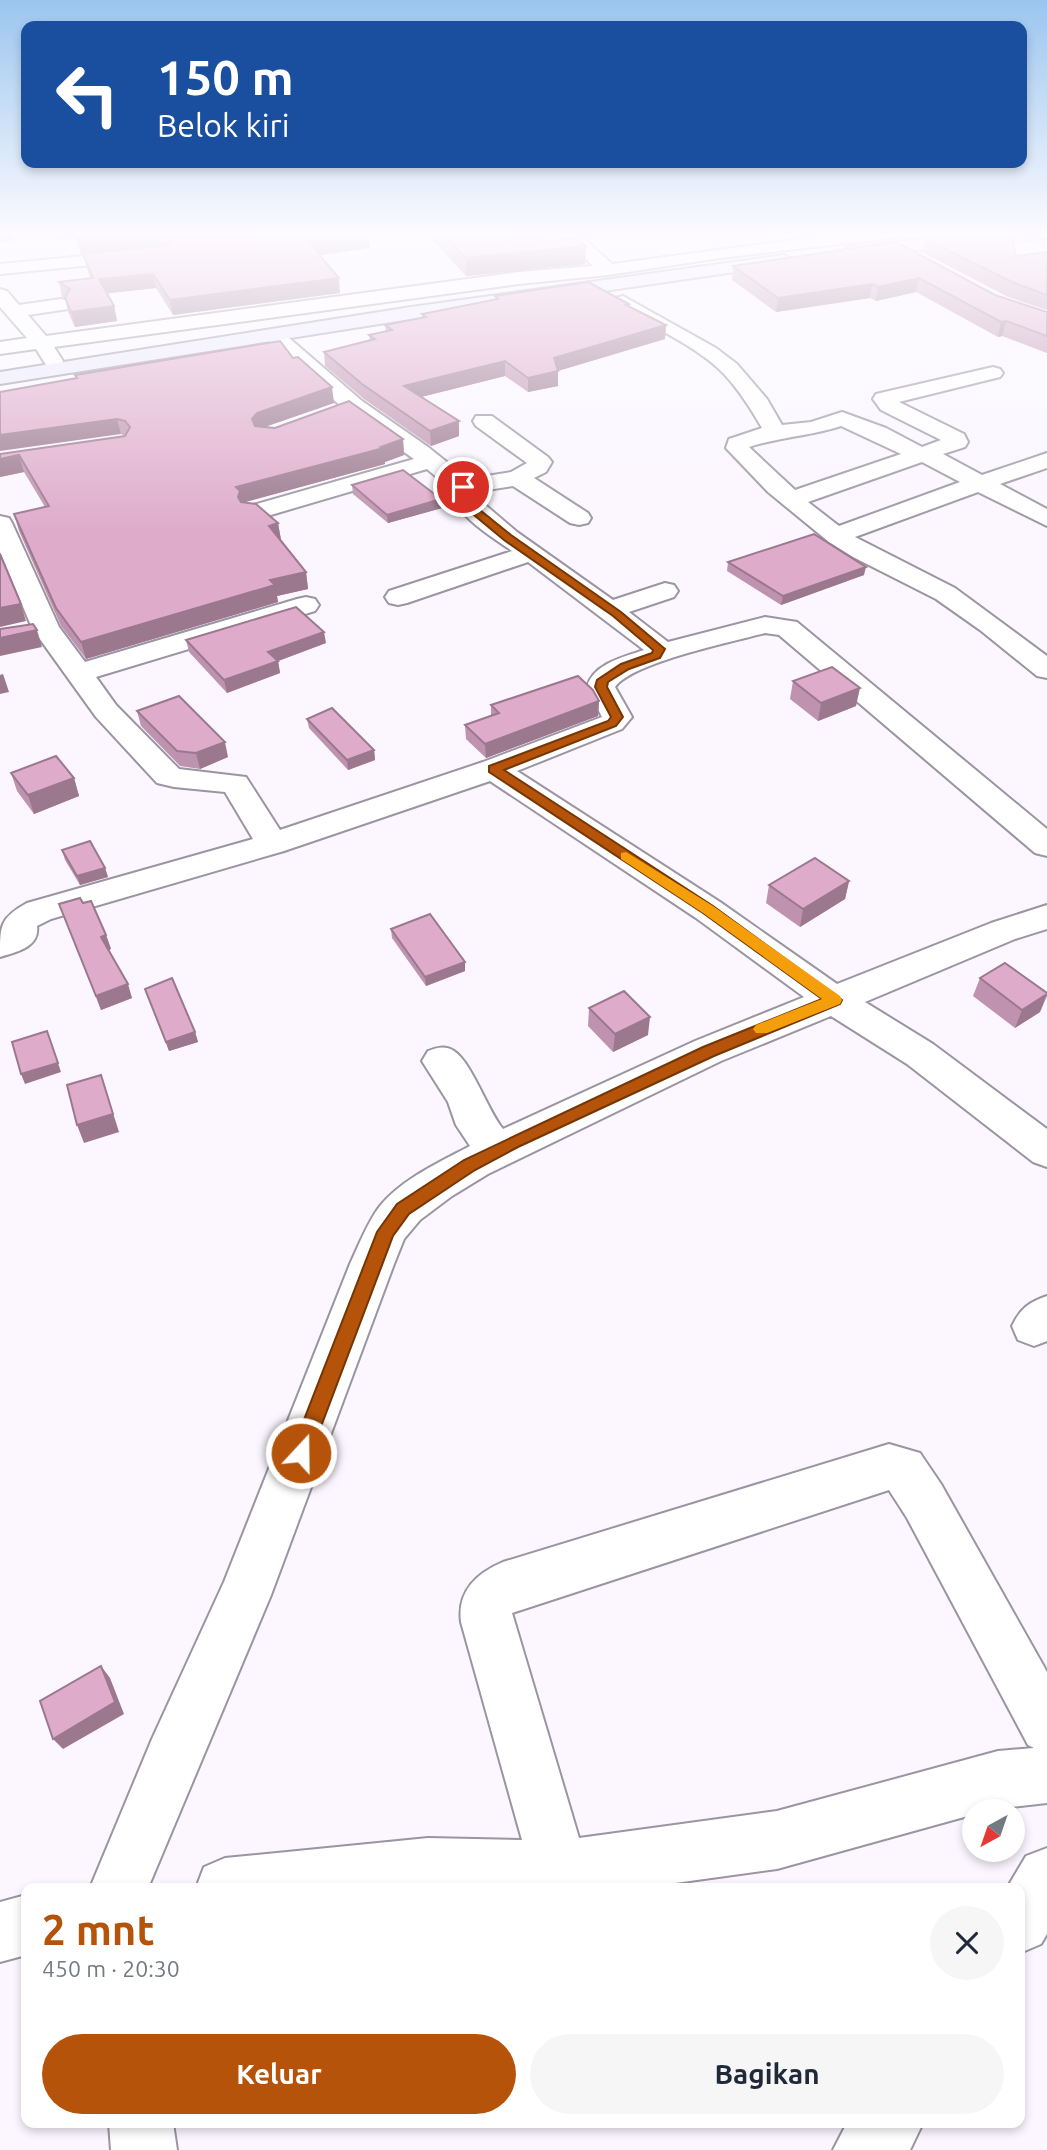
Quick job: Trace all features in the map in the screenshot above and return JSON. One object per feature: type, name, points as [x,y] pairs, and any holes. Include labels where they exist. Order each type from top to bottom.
[{"type":"main road","points":[[0,378],[291,332]]},
{"type":"street","points":[[33,332],[59,369]]},
{"type":"street","points":[[0,348],[121,332]]},
{"type":"street","points":[[674,332],[709,352],[730,368],[768,415],[775,432]]},
{"type":"street","points":[[274,335],[342,410],[430,461],[463,487],[464,497],[471,508],[611,609],[656,645],[659,653]]},
{"type":"street","points":[[793,499],[958,441],[889,405],[884,398],[993,373]]},
{"type":"street","points":[[1047,519],[923,454],[842,419],[814,428],[775,432],[740,442],[737,446],[752,464],[836,535],[965,605],[1007,635],[1047,670]]},
{"type":"street","points":[[463,487],[517,478],[538,467],[540,462],[484,421]]},
{"type":"street","points":[[836,535],[1047,460]]},
{"type":"street","points":[[255,512],[430,461]]},
{"type":"street","points":[[517,478],[579,518]]},
{"type":"street","points":[[0,523],[34,630],[78,673],[106,712],[168,776],[183,780],[229,781],[235,784],[272,844]]},
{"type":"street","points":[[398,597],[531,553]]},
{"type":"street","points":[[611,609],[665,591]]},
{"type":"street","points":[[78,673],[306,606]]},
{"type":"street","points":[[0,946],[18,938],[21,935],[19,921],[39,911],[272,844],[494,769],[612,723],[617,717],[601,687],[603,680],[625,666],[659,653],[775,624],[787,628],[1047,846]]},
{"type":"street","points":[[494,769],[708,910],[834,1000],[920,1054],[1047,1152]]},
{"type":"street","points":[[121,1883],[172,1759],[245,1595],[386,1232],[403,1209],[470,1165],[487,1139],[1003,931],[1047,917]]},
{"type":"street","points":[[441,1061],[466,1098],[487,1139]]},
{"type":"street","points":[[560,1870],[487,1622],[485,1611],[490,1597],[503,1588],[889,1467],[903,1469],[924,1501],[1047,1726]]},
{"type":"street","points":[[273,1883],[428,1867],[560,1870],[777,1840],[998,1779],[1047,1775]]},
{"type":"street","points":[[1025,1914],[1047,1877]]},
{"type":"street","points":[[0,1931],[21,1926]]},
{"type":"street","points":[[142,2128],[145,2150]]},
{"type":"street","points":[[866,2150],[886,2128]]},
{"type":"building","points":[[381,332],[641,332],[554,358],[558,371],[528,378],[505,361],[404,386],[459,421],[430,431],[362,384],[324,352],[375,339],[369,335]]},
{"type":"building","points":[[280,341],[293,358],[298,357],[332,387],[257,413],[252,419],[255,426],[275,428],[349,401],[403,439],[381,447],[384,448],[236,487],[240,491],[238,497],[241,502],[256,504],[278,523],[269,526],[306,572],[270,580],[275,585],[81,642],[56,608],[14,514],[49,506],[19,455],[0,459],[0,454],[125,436],[130,427],[125,421],[117,419],[0,435],[0,392],[77,378],[75,375]]},
{"type":"building","points":[[403,470],[441,499],[387,515],[352,485]]},
{"type":"building","points":[[814,534],[866,567],[783,596],[728,562]]},
{"type":"building","points":[[0,554],[21,604],[0,608]]},
{"type":"building","points":[[296,607],[324,632],[268,652],[278,661],[224,680],[186,640]]},
{"type":"building","points":[[33,624],[37,630],[0,638],[0,629]]},
{"type":"building","points":[[832,667],[860,688],[821,703],[793,681]]},
{"type":"building","points":[[578,676],[593,690],[599,701],[485,744],[465,725],[499,713],[491,705]]},
{"type":"building","points":[[179,696],[225,742],[196,753],[177,751],[137,711]]},
{"type":"building","points":[[332,708],[374,750],[347,760],[307,719]]},
{"type":"building","points":[[56,756],[74,778],[28,795],[11,773]]},
{"type":"building","points":[[90,841],[105,868],[77,876],[62,850]]},
{"type":"building","points":[[815,858],[849,881],[803,909],[769,885]]},
{"type":"building","points":[[80,898],[83,903],[91,901],[106,935],[101,937],[128,984],[96,996],[59,904]]},
{"type":"building","points":[[430,914],[465,962],[425,977],[391,929]]},
{"type":"building","points":[[1005,963],[1047,994],[1022,1010],[980,978]]},
{"type":"building","points":[[172,978],[195,1032],[166,1042],[145,989]]},
{"type":"building","points":[[624,991],[650,1017],[615,1034],[589,1008]]},
{"type":"building","points":[[47,1031],[58,1063],[21,1074],[12,1042]]},
{"type":"building","points":[[101,1075],[113,1114],[77,1125],[67,1085]]},
{"type":"building","points":[[101,1666],[115,1702],[53,1739],[40,1701]]},
{"type":"slow traffic","points":[[626,856],[708,910],[834,1000],[761,1029]]},
{"type":"route","points":[[301,1453],[372,1264],[386,1232],[403,1209],[470,1165],[512,1142],[708,1051],[834,1000],[708,910],[494,769],[612,723],[617,717],[601,687],[603,680],[625,666],[656,655],[660,649],[617,614],[471,508],[464,497],[463,487]]}]
